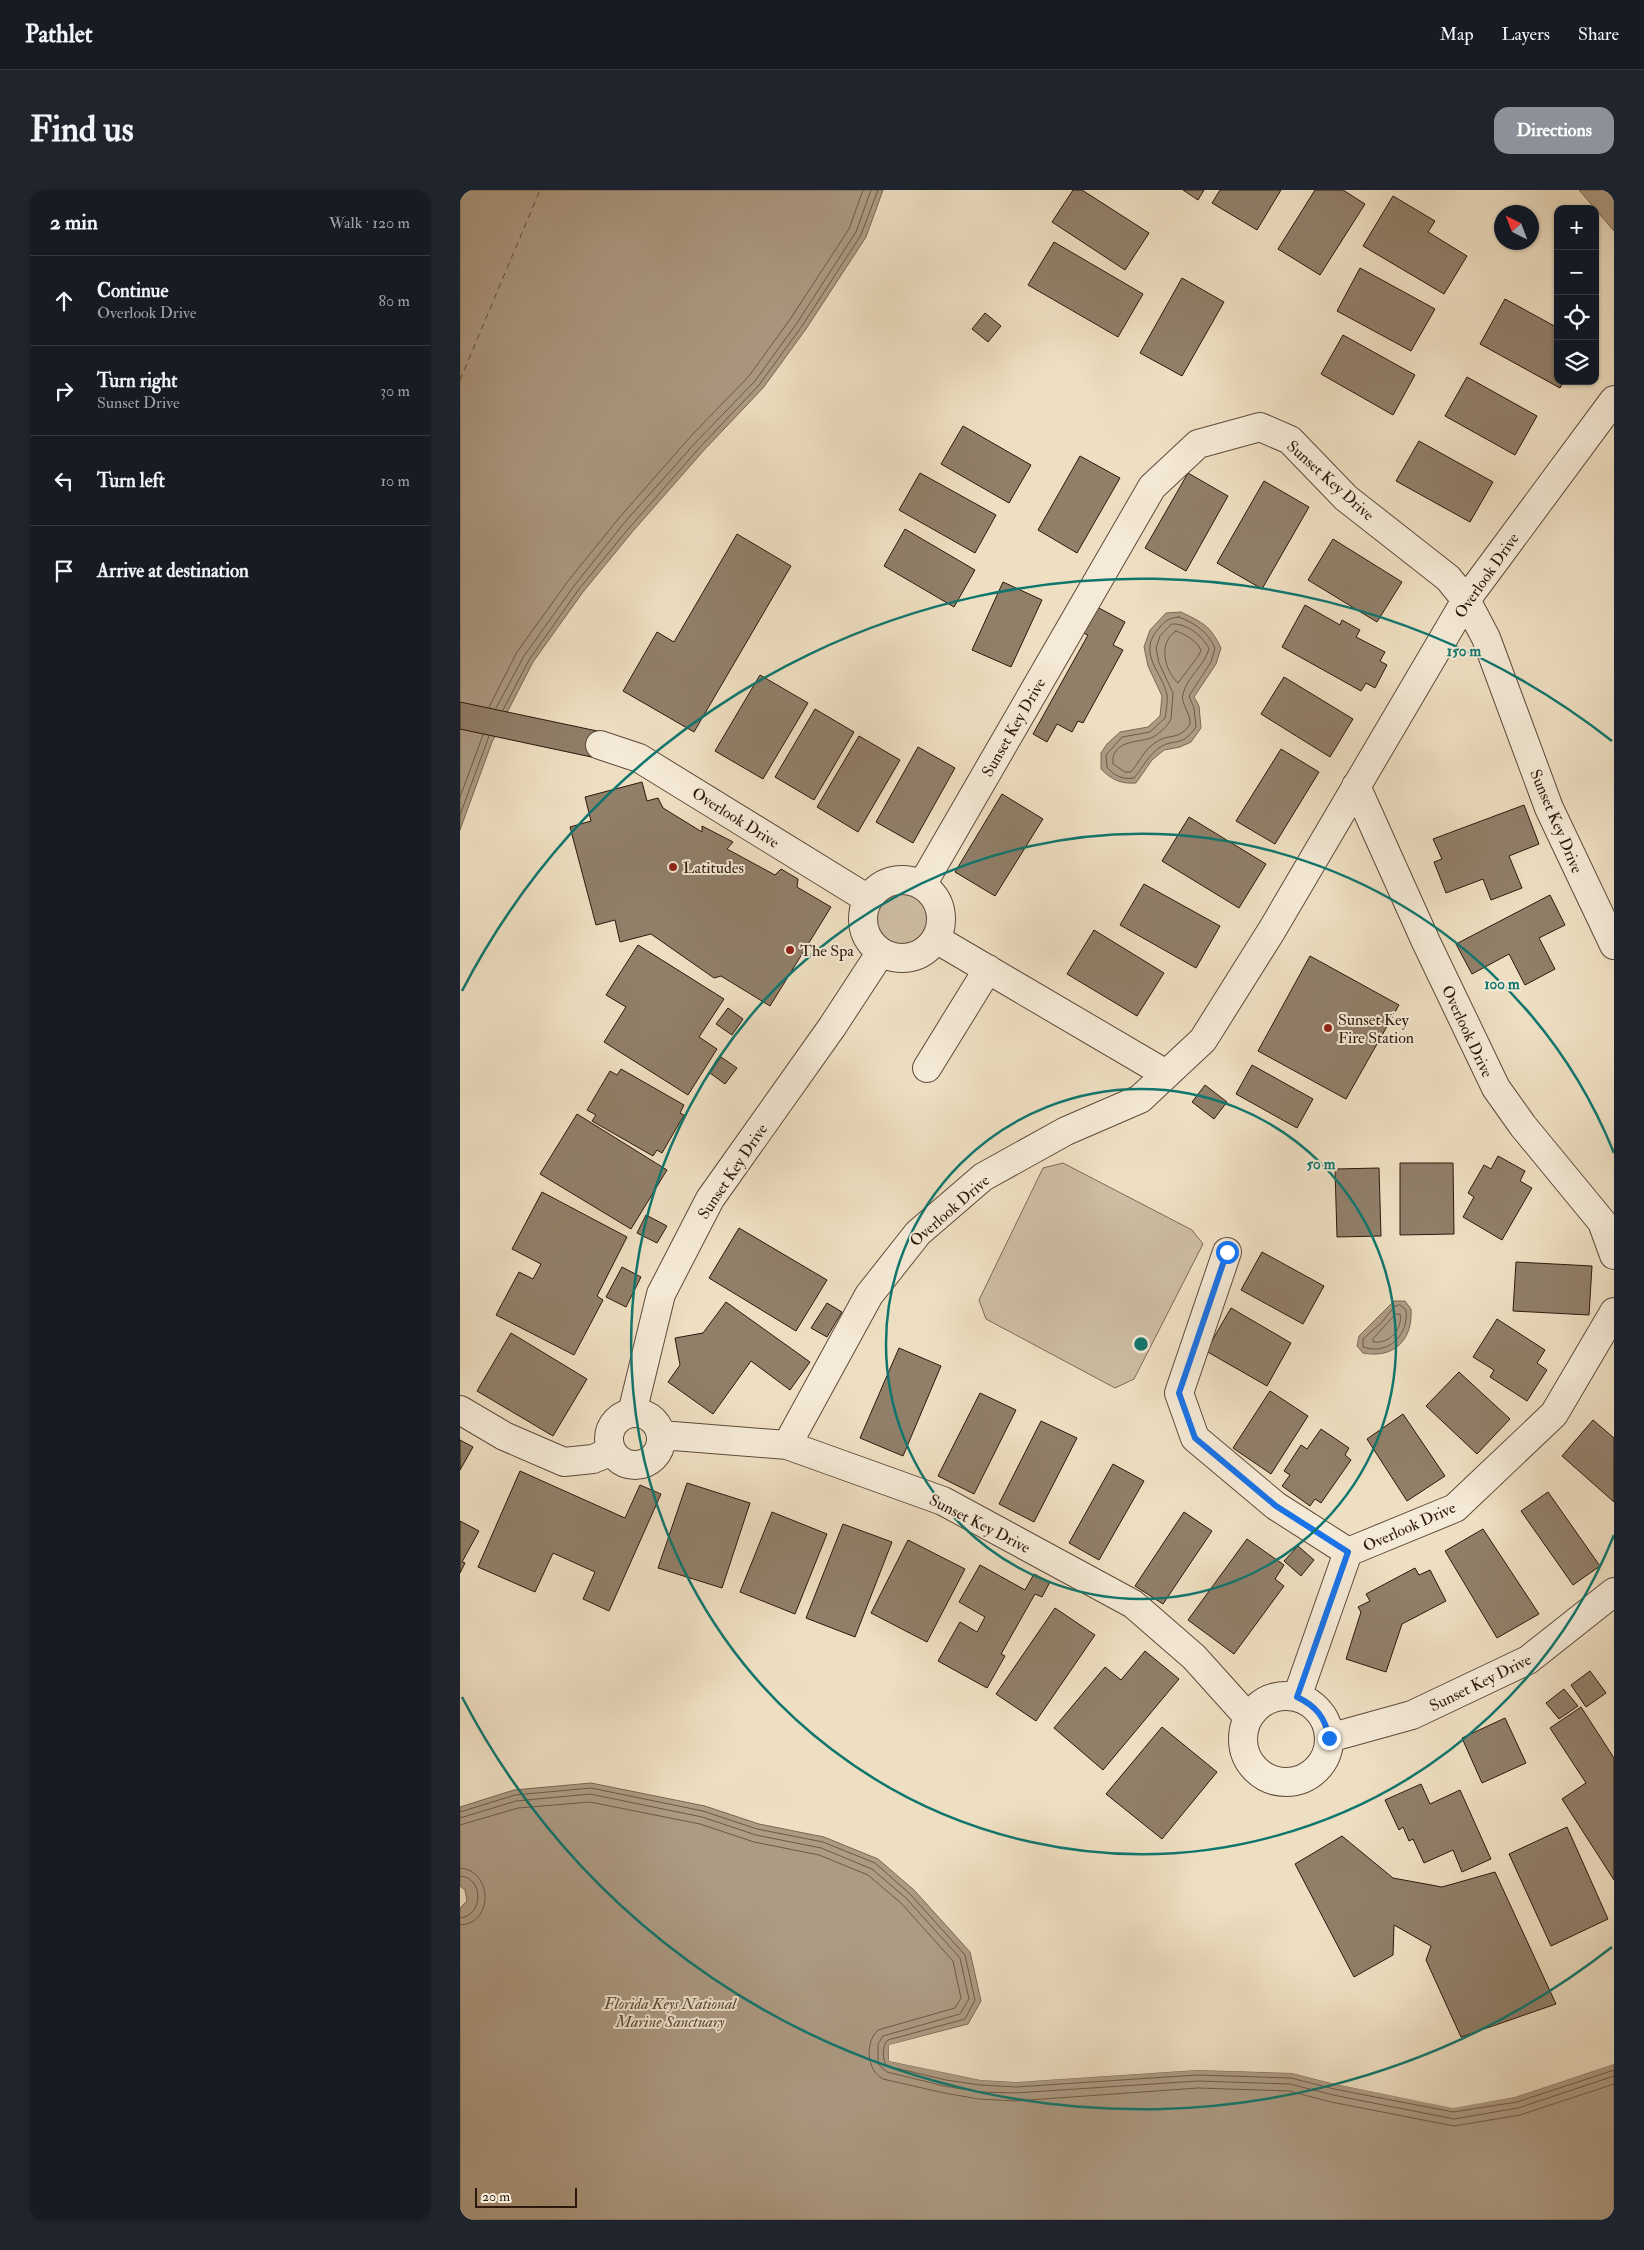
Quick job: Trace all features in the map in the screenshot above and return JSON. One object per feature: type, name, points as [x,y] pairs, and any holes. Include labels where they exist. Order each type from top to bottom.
[{"type":"lane","name":"Overlook Drive","points":[[787,1445],[869,1295],[918,1233],[983,1177],[1066,1131],[1140,1099],[1203,1040],[1272,930],[1466,600],[1614,400]]},
{"type":"lane","name":"Sunset Key Drive","points":[[922,885],[1152,487],[1198,444],[1260,427],[1290,440],[1346,498],[1448,578],[1466,600],[1486,638],[1549,808],[1614,945]]},
{"type":"lane","name":"Overlook Drive","points":[[600,745],[639,758],[868,899]]},
{"type":"lane","name":"Overlook Drive","points":[[1356,786],[1426,942],[1496,1088],[1524,1126],[1602,1222],[1614,1255]]},
{"type":"lane","points":[[898,879],[910,880],[922,885],[931,892],[940,909],[941,927],[936,939],[928,949],[917,955],[905,958],[892,957],[881,952],[873,946],[863,928],[862,918],[868,899],[876,889],[886,882],[898,879]]},
{"type":"lane","points":[[936,939],[1166,1074]]},
{"type":"lane","name":"Sunset Key Drive","points":[[632,1413],[661,1294],[710,1199],[832,1027],[881,952]]},
{"type":"lane","points":[[927,1068],[988,969]]},
{"type":"lane","name":"Overlook Drive","points":[[1227,1252],[1179,1393],[1195,1438],[1276,1506],[1348,1552],[1455,1508],[1554,1414],[1614,1312]]},
{"type":"lane","points":[[460,1410],[504,1436],[564,1462],[593,1459],[612,1451]]},
{"type":"lane","points":[[632,1413],[642,1414],[651,1418],[661,1435],[660,1446],[655,1454],[648,1461],[638,1464],[623,1461],[612,1451],[609,1442],[610,1432],[614,1423],[622,1416],[632,1413]]},
{"type":"lane","name":"Sunset Key Drive","points":[[661,1435],[787,1445],[943,1501],[1133,1604],[1194,1657],[1248,1717]]},
{"type":"lane","points":[[1297,1697],[1348,1552]]},
{"type":"lane","name":"Sunset Key Drive","points":[[1329,1738],[1412,1715],[1528,1660],[1614,1592]]},
{"type":"lane","points":[[1283,1696],[1297,1697],[1310,1703],[1319,1712],[1326,1725],[1329,1738],[1326,1753],[1319,1765],[1309,1775],[1295,1781],[1281,1782],[1261,1773],[1247,1758],[1243,1744],[1243,1730],[1248,1717],[1258,1706],[1270,1699],[1283,1696]]},
{"type":"shaded area","points":[[902,890],[919,895],[927,903],[932,920],[927,937],[919,945],[902,950],[885,945],[877,937],[872,920],[877,903],[885,895]]},
{"type":"shaded area","points":[[1063,1163],[1192,1230],[1203,1244],[1134,1379],[1115,1388],[986,1319],[979,1300],[1043,1168]]},
{"type":"water","points":[[460,190],[883,190],[866,237],[806,329],[763,388],[705,449],[633,531],[583,592],[533,662],[492,742],[460,830]]},
{"type":"water","points":[[1579,190],[1614,190],[1614,231],[1599,213],[1599,205],[1592,205]]},
{"type":"water","points":[[1181,612],[1209,629],[1221,648],[1216,664],[1194,697],[1199,706],[1201,728],[1191,742],[1180,747],[1164,750],[1152,760],[1136,783],[1126,783],[1117,780],[1101,769],[1101,753],[1107,744],[1120,732],[1148,727],[1160,716],[1162,696],[1148,666],[1144,647],[1150,630],[1166,613]]},
{"type":"water","points":[[1394,1301],[1405,1301],[1411,1309],[1409,1330],[1405,1338],[1392,1350],[1384,1353],[1363,1353],[1357,1346],[1359,1336]]},
{"type":"water","name":"Florida Keys National Marine Sanctuary","points":[[591,1783],[705,1806],[759,1824],[824,1837],[878,1859],[914,1890],[970,1952],[981,2001],[968,2024],[889,2045],[889,2061],[981,2080],[1016,2082],[1197,2070],[1292,2073],[1335,2084],[1453,2107],[1515,2097],[1614,2064],[1614,2220],[460,2220],[460,1908],[467,1901],[465,1890],[460,1886],[460,1807],[514,1790]]},
{"type":"pier","points":[[971,2024],[891,2047],[891,2059],[981,2078],[1016,2080],[1197,2067],[1292,2070],[1453,2105],[1515,2095],[1614,2062],[1614,2064],[1515,2097],[1453,2108],[1335,2084],[1292,2073],[1197,2070],[1016,2082],[981,2080],[889,2061],[889,2045]]},
{"type":"building","points":[[1073,190],[1082,190],[1149,233],[1125,270],[1052,222]]},
{"type":"building","points":[[1183,190],[1204,190],[1198,200]]},
{"type":"building","points":[[1220,190],[1281,190],[1257,230],[1212,203]]},
{"type":"building","points":[[1315,190],[1343,190],[1365,204],[1320,275],[1278,249]]},
{"type":"building","points":[[1393,196],[1435,221],[1428,232],[1467,256],[1444,294],[1363,246]]},
{"type":"building","points":[[1054,242],[1143,294],[1118,337],[1028,285]]},
{"type":"building","points":[[1360,268],[1435,309],[1411,351],[1337,311]]},
{"type":"building","points":[[1182,278],[1224,302],[1182,376],[1140,353]]},
{"type":"building","points":[[1505,299],[1554,326],[1554,385],[1480,344]]},
{"type":"building","points":[[985,313],[1001,326],[988,342],[972,329]]},
{"type":"building","points":[[1343,335],[1415,375],[1393,415],[1321,374]]},
{"type":"building","points":[[1467,377],[1537,416],[1515,455],[1445,416]]},
{"type":"building","points":[[963,426],[1031,465],[1009,503],[941,464]]},
{"type":"building","points":[[1419,441],[1493,482],[1470,522],[1396,481]]},
{"type":"building","points":[[1080,456],[1120,478],[1077,553],[1038,530]]},
{"type":"building","points":[[920,473],[996,515],[975,553],[899,510]]},
{"type":"building","points":[[1188,473],[1228,496],[1186,571],[1145,548]]},
{"type":"building","points":[[1264,481],[1309,507],[1262,589],[1217,563]]},
{"type":"building","points":[[905,529],[975,570],[954,607],[884,566]]},
{"type":"building","points":[[737,534],[791,566],[694,732],[623,691],[657,632],[674,642]]},
{"type":"building","points":[[1333,539],[1402,582],[1377,622],[1308,580]]},
{"type":"building","points":[[1003,582],[1042,600],[1011,667],[972,650]]},
{"type":"building","points":[[1305,605],[1340,625],[1342,620],[1360,630],[1356,637],[1385,652],[1380,661],[1387,665],[1375,688],[1366,683],[1361,691],[1282,647]]},
{"type":"building","points":[[1097,607],[1125,622],[1113,645],[1123,650],[1083,723],[1078,721],[1072,732],[1057,724],[1047,742],[1033,734],[1088,635],[1083,633]]},
{"type":"building","points":[[760,675],[808,703],[763,779],[715,751]]},
{"type":"building","points":[[1284,677],[1353,719],[1330,757],[1261,714]]},
{"type":"building","points":[[460,702],[602,732],[596,758],[460,729]]},
{"type":"building","points":[[815,709],[854,732],[814,800],[775,777]]},
{"type":"building","points":[[859,736],[900,760],[858,832],[817,807]]},
{"type":"building","points":[[918,747],[955,768],[913,843],[876,822]]},
{"type":"building","points":[[1281,749],[1319,772],[1275,844],[1236,821]]},
{"type":"building","points":[[642,782],[647,801],[658,798],[663,808],[702,832],[702,826],[733,842],[727,849],[775,875],[781,869],[798,879],[797,887],[831,907],[770,1006],[721,976],[714,978],[651,934],[620,942],[615,920],[596,925],[570,827],[591,821],[585,797]]},
{"type":"building","points":[[1002,794],[1043,819],[995,896],[955,872]]},
{"type":"building","points":[[1524,805],[1539,844],[1509,856],[1522,888],[1491,900],[1483,879],[1446,893],[1434,862],[1442,859],[1433,839]]},
{"type":"building","points":[[1189,817],[1266,864],[1239,908],[1162,861]]},
{"type":"building","points":[[1144,884],[1220,926],[1196,968],[1120,925]]},
{"type":"building","points":[[1550,895],[1565,925],[1539,938],[1555,969],[1525,985],[1509,954],[1472,974],[1456,944]]},
{"type":"building","points":[[1094,930],[1164,973],[1137,1016],[1067,974]]},
{"type":"building","points":[[638,945],[724,999],[699,1037],[717,1049],[688,1095],[604,1042],[626,1007],[606,995]]},
{"type":"building","name":"Sunset Key Fire Station","points":[[1310,956],[1399,1005],[1346,1099],[1258,1051]]},
{"type":"building","points":[[728,1008],[743,1019],[732,1035],[716,1024]]},
{"type":"building","points":[[721,1057],[737,1068],[725,1084],[710,1073]]},
{"type":"building","points":[[1252,1065],[1313,1099],[1297,1128],[1236,1094]]},
{"type":"building","points":[[621,1069],[684,1105],[680,1113],[684,1115],[662,1153],[657,1150],[653,1156],[592,1121],[596,1115],[587,1110],[610,1071],[617,1075]]},
{"type":"building","points":[[1205,1085],[1227,1102],[1214,1119],[1192,1102]]},
{"type":"building","points":[[577,1114],[667,1170],[631,1229],[540,1174]]},
{"type":"building","points":[[1498,1156],[1525,1171],[1520,1181],[1532,1188],[1502,1240],[1463,1217],[1474,1197],[1468,1193],[1484,1165],[1491,1169]]},
{"type":"building","points":[[1400,1163],[1453,1163],[1454,1234],[1400,1235]]},
{"type":"building","points":[[1379,1168],[1381,1236],[1337,1237],[1335,1169]]},
{"type":"building","points":[[542,1192],[627,1237],[597,1296],[603,1300],[574,1355],[496,1315],[519,1272],[533,1279],[541,1264],[512,1249]]},
{"type":"building","points":[[646,1215],[667,1226],[657,1243],[637,1233]]},
{"type":"building","points":[[739,1228],[827,1280],[796,1331],[709,1278]]},
{"type":"building","points":[[1262,1252],[1324,1286],[1303,1324],[1241,1290]]},
{"type":"building","points":[[1516,1262],[1592,1266],[1589,1315],[1513,1311]]},
{"type":"building","points":[[622,1267],[641,1277],[626,1307],[606,1297]]},
{"type":"building","points":[[726,1302],[810,1362],[790,1390],[751,1361],[713,1414],[668,1382],[680,1365],[675,1338],[703,1333]]},
{"type":"building","points":[[827,1303],[842,1312],[827,1337],[811,1328]]},
{"type":"building","points":[[1231,1308],[1291,1343],[1267,1386],[1206,1351]]},
{"type":"building","points":[[1497,1319],[1545,1350],[1537,1363],[1547,1370],[1527,1401],[1490,1377],[1494,1370],[1473,1357]]},
{"type":"building","points":[[511,1333],[587,1379],[553,1436],[477,1391]]},
{"type":"building","points":[[899,1348],[941,1366],[903,1456],[860,1438]]},
{"type":"building","points":[[1459,1372],[1510,1419],[1477,1454],[1426,1406]]},
{"type":"building","points":[[1270,1391],[1308,1416],[1271,1474],[1233,1448]]},
{"type":"building","points":[[980,1393],[1016,1410],[974,1494],[938,1476]]},
{"type":"building","points":[[1403,1414],[1445,1476],[1407,1501],[1367,1439]]},
{"type":"building","points":[[1593,1420],[1614,1438],[1614,1502],[1562,1456]]},
{"type":"building","points":[[1041,1421],[1077,1438],[1034,1522],[999,1504]]},
{"type":"building","points":[[1321,1429],[1349,1448],[1345,1455],[1351,1460],[1321,1503],[1315,1499],[1310,1506],[1282,1486],[1290,1475],[1284,1471],[1301,1445],[1307,1449]]},
{"type":"building","points":[[460,1440],[473,1447],[460,1470]]},
{"type":"building","points":[[1113,1464],[1144,1481],[1099,1560],[1069,1543]]},
{"type":"building","points":[[520,1471],[625,1518],[640,1485],[661,1494],[609,1611],[583,1599],[595,1572],[553,1553],[535,1592],[478,1567]]},
{"type":"building","points":[[687,1483],[750,1503],[722,1588],[658,1568]]},
{"type":"building","points":[[1548,1492],[1600,1566],[1573,1585],[1521,1511]]},
{"type":"building","points":[[772,1512],[827,1534],[795,1614],[740,1592]]},
{"type":"building","points":[[1184,1512],[1212,1531],[1163,1604],[1135,1586]]},
{"type":"building","points":[[460,1521],[479,1531],[462,1562],[465,1563],[460,1573]]},
{"type":"building","points":[[843,1524],[892,1542],[855,1637],[806,1618]]},
{"type":"building","points":[[1483,1529],[1539,1614],[1497,1638],[1445,1551]]},
{"type":"building","points":[[1247,1539],[1284,1565],[1275,1579],[1284,1586],[1234,1654],[1188,1620]]},
{"type":"building","points":[[908,1540],[965,1569],[927,1642],[871,1613]]},
{"type":"building","points":[[1298,1546],[1314,1560],[1301,1576],[1284,1561]]},
{"type":"building","points":[[980,1565],[1025,1590],[1034,1574],[1050,1582],[1042,1597],[1035,1594],[1001,1654],[1005,1656],[987,1688],[938,1661],[960,1622],[977,1632],[985,1617],[959,1602]]},
{"type":"building","points":[[1415,1568],[1419,1575],[1430,1570],[1446,1601],[1402,1624],[1386,1672],[1346,1659],[1361,1612],[1358,1607],[1370,1601],[1366,1594]]},
{"type":"building","points":[[1055,1608],[1095,1635],[1036,1721],[996,1694]]},
{"type":"building","points":[[1145,1651],[1179,1679],[1103,1770],[1054,1728],[1105,1667],[1121,1680]]},
{"type":"building","points":[[1590,1671],[1606,1693],[1586,1707],[1571,1685]]},
{"type":"building","points":[[1564,1689],[1578,1706],[1559,1719],[1546,1703]]},
{"type":"building","points":[[1581,1707],[1614,1758],[1614,1880],[1562,1799],[1586,1783],[1550,1728]]},
{"type":"building","points":[[1505,1718],[1526,1763],[1482,1783],[1462,1738]]},
{"type":"building","points":[[1162,1727],[1217,1772],[1162,1839],[1106,1794]]},
{"type":"building","points":[[1421,1784],[1430,1804],[1460,1790],[1491,1859],[1462,1872],[1453,1850],[1424,1863],[1413,1839],[1409,1841],[1403,1827],[1399,1830],[1385,1800]]},
{"type":"building","points":[[1567,1827],[1608,1919],[1551,1946],[1509,1854]]},
{"type":"building","points":[[1342,1836],[1393,1878],[1442,1887],[1495,1872],[1556,2004],[1461,2037],[1426,1960],[1431,1946],[1394,1925],[1393,1955],[1354,1977],[1295,1864]]},
{"type":"ferry route","points":[[460,380],[540,190]]},
{"type":"place","name":"Latitudes","points":[[673,867]]},
{"type":"place","name":"The Spa","points":[[790,950]]},
{"type":"place","name":"Sunset Key Fire Station","points":[[1328,1028]]},
{"type":"route","points":[[1227,1252],[1179,1393],[1195,1438],[1276,1506],[1348,1552],[1297,1697],[1310,1703],[1319,1712],[1326,1725],[1329,1738]]}]
